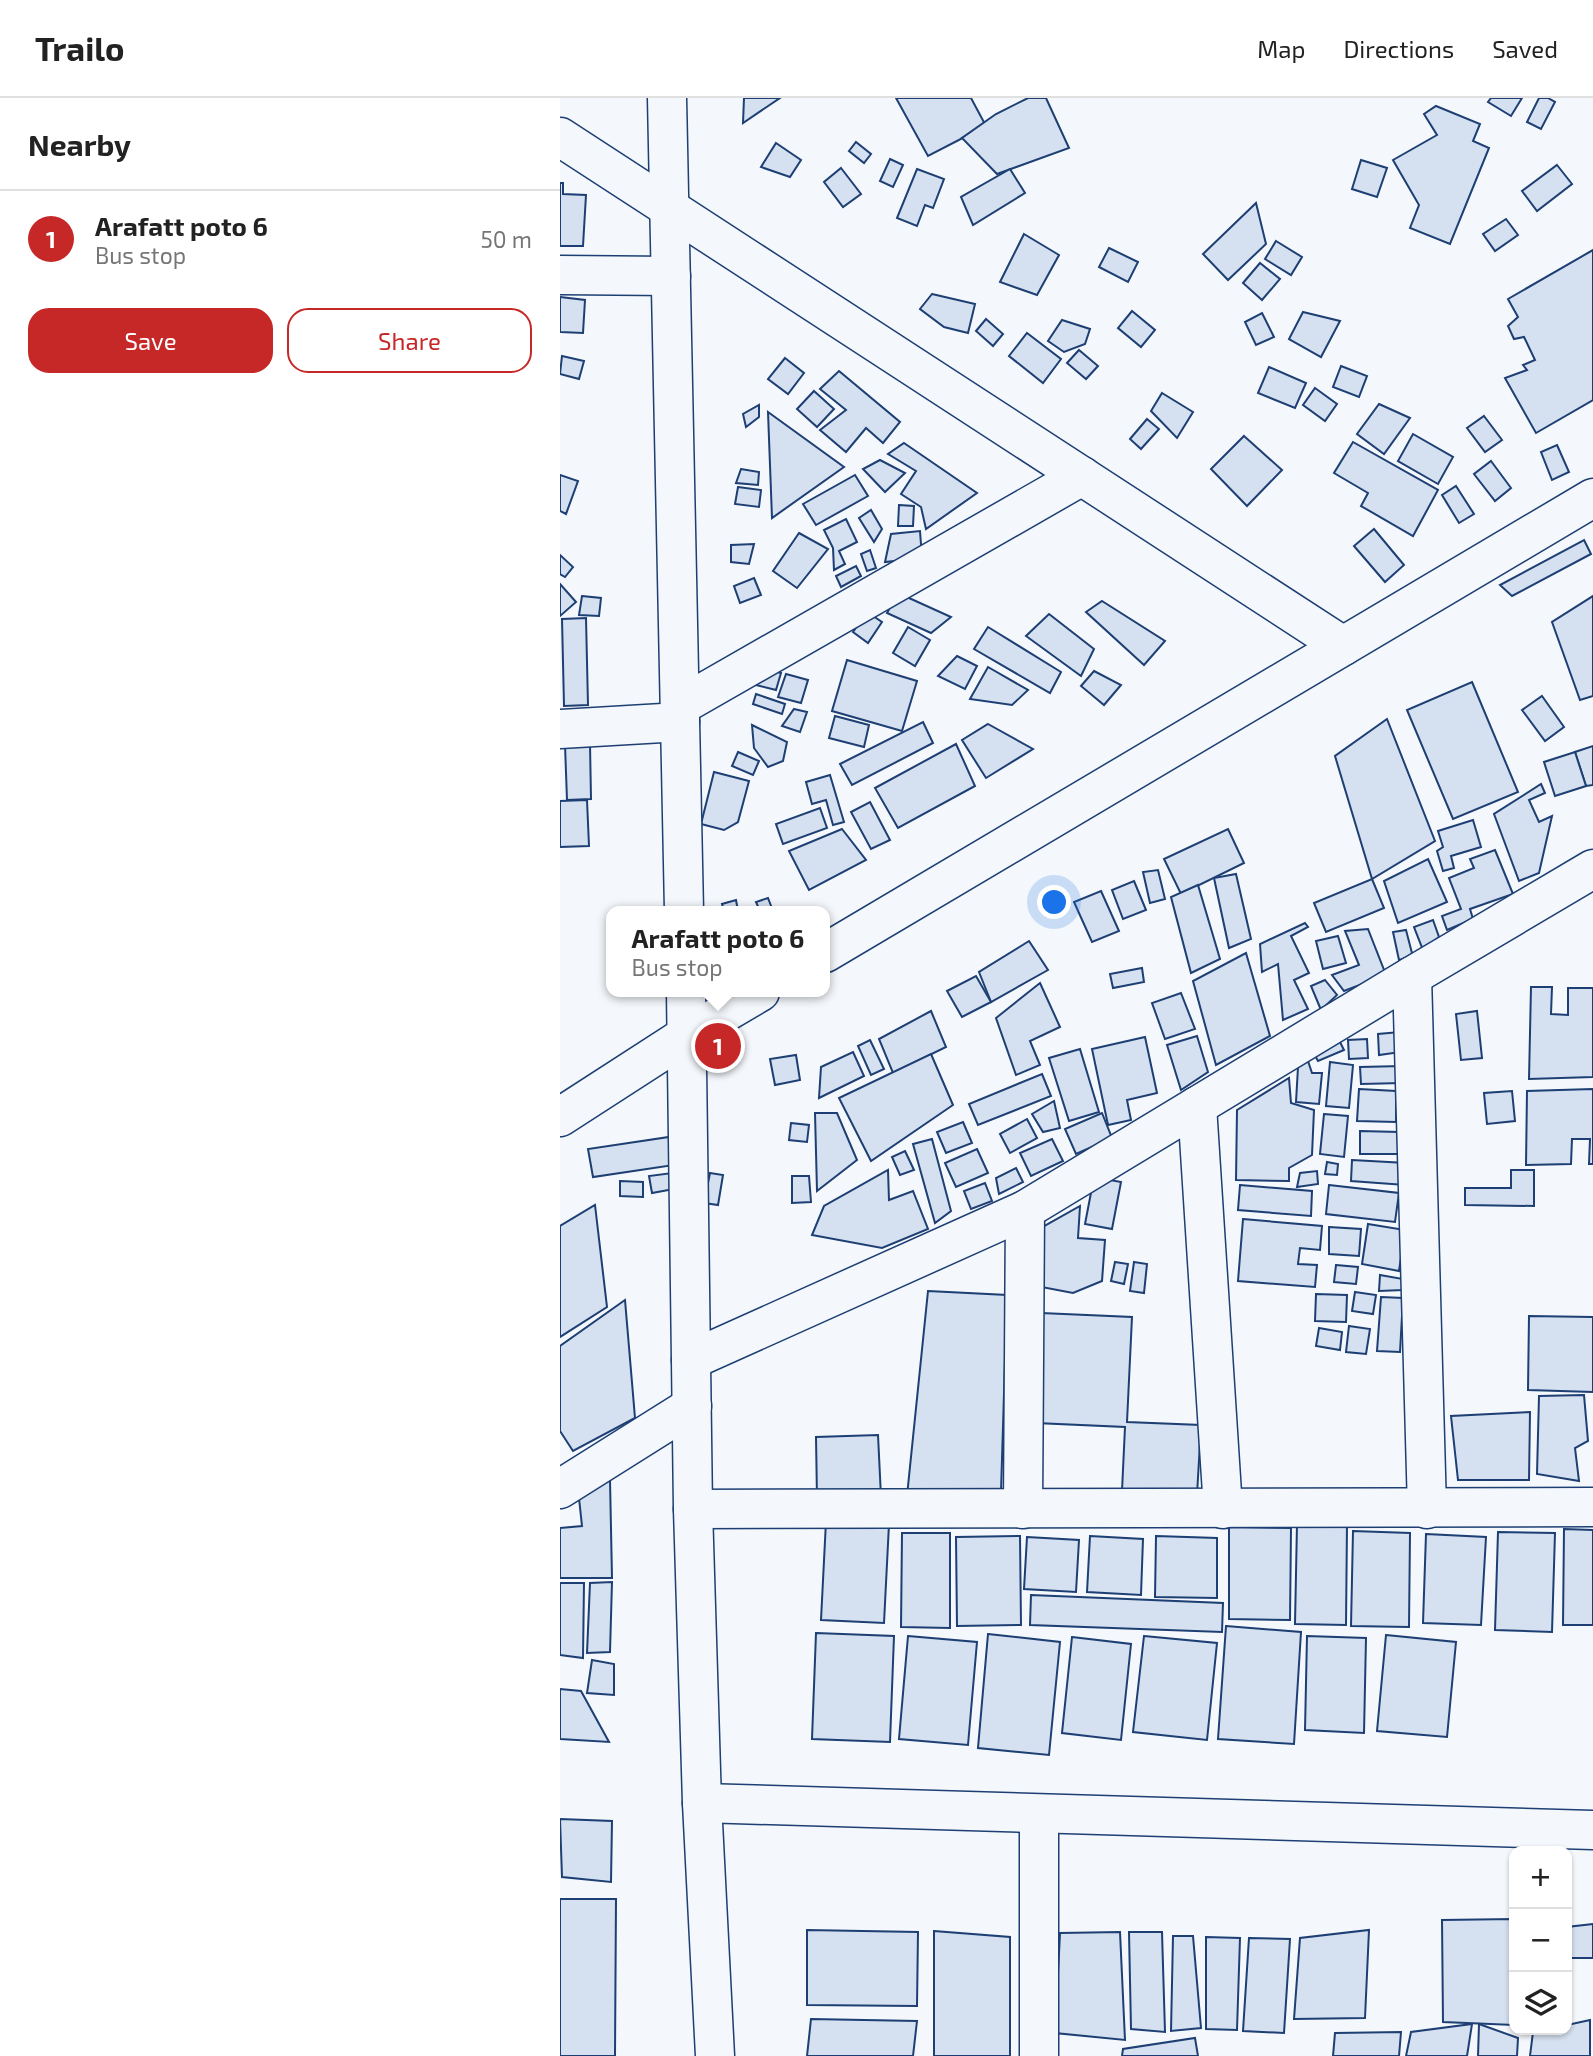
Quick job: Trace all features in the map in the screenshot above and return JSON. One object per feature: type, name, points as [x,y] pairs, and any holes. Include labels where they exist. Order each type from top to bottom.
[{"type":"street","points":[[667,98],[684,906]]},
{"type":"street","points":[[560,137],[1343,646]]},
{"type":"street","points":[[560,275],[671,276]]},
{"type":"street","points":[[560,729],[680,714],[1082,476]]},
{"type":"street","points":[[830,950],[1593,498]]},
{"type":"street","points":[[691,1360],[1025,1210],[1412,975],[1593,869]]},
{"type":"street","points":[[1412,975],[1427,1509]]},
{"type":"street","points":[[686,997],[693,1509],[702,1803],[715,2056]]},
{"type":"street","points":[[560,1116],[752,997]]},
{"type":"street","points":[[1197,1106],[1223,1509]]},
{"type":"street","points":[[1023,1509],[1025,1210]]},
{"type":"street","points":[[560,1489],[692,1406]]},
{"type":"street","points":[[693,1509],[1593,1507]]},
{"type":"street","points":[[702,1803],[1593,1830]]},
{"type":"street","points":[[1039,1815],[1039,2056]]},
{"type":"building","points":[[744,98],[780,98],[743,123]]},
{"type":"building","points":[[896,98],[971,98],[986,126],[928,156]]},
{"type":"building","points":[[1028,98],[1046,98],[1069,148],[997,174],[962,138],[996,114]]},
{"type":"building","points":[[1491,98],[1522,98],[1511,116],[1488,102]]},
{"type":"building","points":[[1539,98],[1548,98],[1555,102],[1541,129],[1527,122]]},
{"type":"building","points":[[1436,106],[1480,124],[1473,141],[1489,148],[1450,244],[1410,228],[1419,205],[1393,160],[1437,135],[1424,114]]},
{"type":"building","points":[[856,142],[871,154],[864,163],[849,151]]},
{"type":"building","points":[[776,143],[801,160],[790,177],[761,167]]},
{"type":"building","points":[[890,159],[903,165],[893,187],[880,181]]},
{"type":"building","points":[[1361,160],[1387,168],[1377,197],[1352,189]]},
{"type":"building","points":[[1557,165],[1572,184],[1537,211],[1522,191]]},
{"type":"building","points":[[841,168],[861,194],[843,207],[824,182]]},
{"type":"building","points":[[917,169],[944,179],[933,208],[925,205],[917,226],[897,218]]},
{"type":"building","points":[[1010,169],[1025,193],[973,225],[961,197]]},
{"type":"building","points":[[560,183],[563,183],[563,194],[586,195],[583,246],[560,246]]},
{"type":"building","points":[[1256,203],[1266,244],[1228,280],[1203,254]]},
{"type":"building","points":[[1506,219],[1518,235],[1495,251],[1483,234]]},
{"type":"building","points":[[1024,234],[1059,255],[1037,295],[1000,282]]},
{"type":"building","points":[[1276,241],[1302,257],[1291,275],[1265,259]]},
{"type":"building","points":[[1109,248],[1138,262],[1128,282],[1099,267]]},
{"type":"building","points":[[1593,250],[1593,400],[1536,433],[1505,378],[1527,370],[1523,365],[1535,360],[1524,337],[1514,339],[1508,326],[1518,317],[1508,299]]},
{"type":"building","points":[[1260,263],[1280,279],[1262,300],[1243,283]]},
{"type":"building","points":[[932,294],[975,304],[968,333],[944,327],[920,309]]},
{"type":"building","points":[[560,297],[585,300],[583,333],[560,332]]},
{"type":"building","points":[[1132,311],[1155,330],[1141,347],[1118,328]]},
{"type":"building","points":[[1303,312],[1340,321],[1321,357],[1289,339]]},
{"type":"building","points":[[1262,313],[1274,337],[1256,345],[1245,322]]},
{"type":"building","points":[[986,319],[1003,334],[993,346],[976,331]]},
{"type":"building","points":[[1062,320],[1090,329],[1085,344],[1064,352],[1048,341]]},
{"type":"building","points":[[1027,333],[1061,359],[1043,383],[1009,356]]},
{"type":"building","points":[[1079,350],[1098,366],[1086,379],[1067,363]]},
{"type":"building","points":[[562,356],[584,361],[579,379],[560,374]]},
{"type":"building","points":[[785,358],[804,373],[788,394],[768,379]]},
{"type":"building","points":[[1341,366],[1367,376],[1359,397],[1333,387]]},
{"type":"building","points":[[1269,367],[1306,383],[1295,408],[1258,393]]},
{"type":"building","points":[[839,371],[900,422],[883,443],[866,428],[846,452],[820,430],[846,410],[820,389]]},
{"type":"building","points":[[1315,388],[1337,404],[1325,421],[1303,405]]},
{"type":"building","points":[[814,391],[834,409],[817,427],[797,409]]},
{"type":"building","points":[[1162,393],[1193,412],[1177,438],[1151,411]]},
{"type":"building","points":[[1379,404],[1410,418],[1384,454],[1357,434]]},
{"type":"building","points":[[759,405],[759,417],[746,427],[743,414]]},
{"type":"building","points":[[768,412],[844,467],[772,518]]},
{"type":"building","points":[[1484,416],[1502,440],[1485,452],[1467,428]]},
{"type":"building","points":[[1147,419],[1159,429],[1141,449],[1130,439]]},
{"type":"building","points":[[1413,434],[1453,457],[1438,484],[1398,461]]},
{"type":"building","points":[[1244,436],[1282,470],[1247,506],[1211,469]]},
{"type":"building","points":[[1353,442],[1438,490],[1413,536],[1361,506],[1368,493],[1334,473]]},
{"type":"building","points":[[904,443],[977,493],[926,529],[921,507],[901,494],[916,471],[888,454]]},
{"type":"building","points":[[1557,445],[1569,472],[1552,480],[1541,452]]},
{"type":"building","points":[[880,460],[905,473],[885,492],[863,469]]},
{"type":"building","points":[[1491,461],[1511,488],[1495,501],[1474,474]]},
{"type":"building","points":[[741,469],[759,472],[758,485],[736,483]]},
{"type":"building","points":[[560,475],[578,481],[566,514],[560,511]]},
{"type":"building","points":[[855,475],[868,496],[816,525],[803,504]]},
{"type":"building","points":[[1456,486],[1474,514],[1459,523],[1442,495]]},
{"type":"building","points":[[738,487],[761,490],[759,507],[735,504]]},
{"type":"building","points":[[899,505],[914,506],[913,526],[898,526]]},
{"type":"building","points":[[871,510],[882,529],[874,542],[859,518]]},
{"type":"building","points":[[846,519],[857,542],[839,551],[845,564],[834,570],[833,548],[824,530]]},
{"type":"building","points":[[1374,529],[1404,565],[1385,582],[1354,546]]},
{"type":"building","points":[[920,531],[922,558],[885,562],[891,534]]},
{"type":"building","points":[[799,533],[828,549],[797,588],[773,571]]},
{"type":"building","points":[[1584,540],[1591,554],[1512,596],[1500,585]]},
{"type":"building","points":[[754,544],[749,564],[731,562],[731,545]]},
{"type":"building","points":[[870,550],[876,568],[867,571],[861,554]]},
{"type":"building","points":[[560,555],[573,567],[565,577],[560,574]]},
{"type":"building","points":[[856,566],[861,576],[841,587],[836,576]]},
{"type":"building","points":[[754,578],[761,595],[740,603],[734,586]]},
{"type":"building","points":[[560,584],[576,602],[560,616]]},
{"type":"building","points":[[898,593],[951,617],[931,633],[887,613]]},
{"type":"building","points":[[582,596],[601,598],[599,616],[579,615]]},
{"type":"building","points":[[1593,596],[1593,696],[1580,700],[1552,622]]},
{"type":"building","points":[[1102,601],[1165,641],[1144,665],[1086,612]]},
{"type":"building","points":[[867,612],[882,622],[868,643],[853,632]]},
{"type":"building","points":[[1049,614],[1094,649],[1081,676],[1026,636]]},
{"type":"building","points":[[586,618],[588,705],[564,706],[562,619]]},
{"type":"building","points":[[908,627],[930,640],[915,666],[893,653]]},
{"type":"building","points":[[988,627],[1061,672],[1050,693],[974,649]]},
{"type":"building","points":[[957,656],[977,666],[965,689],[938,676]]},
{"type":"building","points":[[847,660],[917,681],[902,731],[832,711]]},
{"type":"building","points":[[762,667],[781,673],[776,690],[756,685]]},
{"type":"building","points":[[988,667],[1028,690],[1012,705],[970,699]]},
{"type":"building","points":[[1094,671],[1121,685],[1104,705],[1081,686]]},
{"type":"building","points":[[786,674],[808,680],[801,703],[778,697]]},
{"type":"building","points":[[1472,682],[1518,792],[1453,819],[1407,710]]},
{"type":"building","points":[[756,694],[785,704],[782,714],[753,704]]},
{"type":"building","points":[[1542,696],[1564,727],[1545,741],[1522,710]]},
{"type":"building","points":[[794,709],[807,712],[800,732],[782,726]]},
{"type":"building","points":[[835,716],[869,725],[864,747],[829,738]]},
{"type":"building","points":[[1387,719],[1435,841],[1372,879],[1335,756]]},
{"type":"building","points":[[923,722],[933,743],[852,785],[840,764]]},
{"type":"building","points":[[988,724],[1033,749],[986,778],[962,740]]},
{"type":"building","points":[[752,725],[787,742],[783,761],[768,767],[754,748]]},
{"type":"building","points":[[590,744],[591,799],[567,800],[565,745]]},
{"type":"building","points":[[956,744],[975,786],[898,828],[875,788]]},
{"type":"building","points":[[1593,746],[1593,785],[1586,786],[1575,752]]},
{"type":"building","points":[[738,752],[759,761],[753,775],[732,766]]},
{"type":"building","points":[[1575,752],[1586,786],[1555,796],[1544,762]]},
{"type":"building","points":[[714,772],[749,781],[738,822],[724,830],[701,824]]},
{"type":"building","points":[[830,775],[844,822],[833,825],[826,800],[812,804],[806,782]]},
{"type":"building","points":[[1541,784],[1545,793],[1529,800],[1539,822],[1552,816],[1539,873],[1519,881],[1494,814]]},
{"type":"building","points":[[587,800],[589,846],[560,847],[560,801]]},
{"type":"building","points":[[870,802],[890,840],[871,849],[851,812]]},
{"type":"building","points":[[820,808],[827,828],[783,844],[776,824]]},
{"type":"building","points":[[1473,820],[1481,847],[1451,856],[1454,868],[1443,871],[1437,851],[1443,847],[1438,831]]},
{"type":"building","points":[[842,829],[866,860],[809,890],[789,851]]},
{"type":"building","points":[[1228,829],[1244,863],[1181,894],[1164,859]]},
{"type":"building","points":[[1495,850],[1513,894],[1470,909],[1473,919],[1447,930],[1442,916],[1461,909],[1449,878],[1474,868],[1470,859]]},
{"type":"building","points":[[1428,859],[1447,902],[1398,923],[1384,881]]},
{"type":"building","points":[[1158,870],[1165,899],[1150,903],[1143,872]]},
{"type":"building","points":[[1236,874],[1251,939],[1229,948],[1214,878]]},
{"type":"building","points":[[1372,879],[1384,908],[1326,932],[1314,903]]},
{"type":"building","points":[[1134,881],[1146,910],[1123,919],[1112,890]]},
{"type":"building","points":[[1198,885],[1220,959],[1191,973],[1171,897]]},
{"type":"building","points":[[1101,891],[1119,931],[1092,942],[1074,902]]},
{"type":"building","points":[[768,898],[771,906],[758,906],[756,902]]},
{"type":"building","points":[[736,900],[737,906],[723,906]]},
{"type":"building","points":[[1433,920],[1439,937],[1423,950],[1414,927]]},
{"type":"building","points":[[1305,923],[1308,927],[1291,936],[1309,973],[1294,980],[1308,1009],[1283,1020],[1278,964],[1262,972],[1260,944]]},
{"type":"building","points":[[1368,929],[1386,975],[1344,991],[1332,975],[1359,965],[1345,931]]},
{"type":"building","points":[[1406,930],[1413,957],[1399,960],[1393,932]]},
{"type":"building","points":[[1338,936],[1346,963],[1323,969],[1316,941]]},
{"type":"building","points":[[1029,941],[1048,970],[991,1002],[979,972]]},
{"type":"building","points":[[1246,953],[1270,1036],[1216,1065],[1193,981]]},
{"type":"building","points":[[1142,968],[1144,982],[1113,988],[1110,974]]},
{"type":"building","points":[[976,976],[991,1002],[962,1017],[947,991]]},
{"type":"building","points":[[1325,980],[1337,995],[1321,1010],[1311,986]]},
{"type":"building","points":[[1040,983],[1060,1027],[1030,1041],[1040,1065],[1016,1075],[996,1018]]},
{"type":"building","points":[[1531,987],[1552,987],[1551,1014],[1568,1015],[1568,988],[1593,988],[1593,1077],[1529,1079]]},
{"type":"building","points":[[1181,993],[1195,1029],[1165,1039],[1152,1003]]},
{"type":"building","points":[[931,1011],[946,1047],[893,1073],[879,1039]]},
{"type":"building","points":[[1477,1011],[1482,1058],[1461,1060],[1456,1014]]},
{"type":"building","points":[[1400,1032],[1401,1052],[1379,1055],[1378,1034]]},
{"type":"building","points":[[1197,1036],[1208,1072],[1181,1090],[1167,1045]]},
{"type":"building","points":[[1145,1037],[1157,1093],[1127,1100],[1131,1120],[1108,1125],[1092,1049]]},
{"type":"building","points":[[1367,1039],[1368,1058],[1349,1059],[1348,1040]]},
{"type":"building","points":[[870,1040],[884,1069],[871,1075],[858,1046]]},
{"type":"building","points":[[1339,1040],[1344,1050],[1318,1061],[1313,1052]]},
{"type":"building","points":[[1080,1049],[1099,1112],[1069,1121],[1049,1058]]},
{"type":"building","points":[[853,1052],[864,1076],[819,1098],[821,1067]]},
{"type":"building","points":[[931,1054],[953,1105],[871,1161],[839,1098]]},
{"type":"building","points":[[796,1055],[800,1080],[775,1085],[770,1059]]},
{"type":"building","points":[[1308,1061],[1312,1073],[1322,1073],[1319,1104],[1296,1102],[1298,1067]]},
{"type":"building","points":[[1330,1062],[1353,1065],[1349,1108],[1326,1106]]},
{"type":"building","points":[[1402,1066],[1402,1083],[1361,1084],[1360,1067]]},
{"type":"building","points":[[1042,1074],[1051,1096],[978,1125],[969,1104]]},
{"type":"building","points":[[1289,1078],[1291,1103],[1314,1110],[1312,1155],[1289,1168],[1289,1181],[1236,1180],[1237,1110]]},
{"type":"building","points":[[1359,1089],[1396,1091],[1396,1122],[1357,1121]]},
{"type":"building","points":[[1593,1089],[1593,1164],[1589,1164],[1590,1139],[1572,1139],[1571,1164],[1526,1165],[1527,1091]]},
{"type":"building","points":[[1512,1091],[1515,1121],[1487,1124],[1484,1093]]},
{"type":"building","points":[[1054,1101],[1060,1128],[1043,1132],[1032,1114]]},
{"type":"building","points":[[815,1113],[837,1113],[857,1160],[817,1191]]},
{"type":"building","points":[[1102,1113],[1112,1138],[1076,1154],[1065,1129]]},
{"type":"building","points":[[1324,1114],[1348,1116],[1344,1157],[1320,1154]]},
{"type":"building","points":[[1027,1119],[1037,1138],[1010,1153],[1000,1134]]},
{"type":"building","points":[[963,1122],[972,1143],[946,1153],[937,1132]]},
{"type":"building","points":[[791,1123],[809,1125],[807,1142],[789,1140]]},
{"type":"building","points":[[1360,1131],[1399,1132],[1398,1154],[1360,1154]]},
{"type":"building","points":[[669,1137],[674,1165],[593,1177],[588,1149]]},
{"type":"building","points":[[932,1139],[951,1211],[935,1223],[913,1144]]},
{"type":"building","points":[[1052,1139],[1063,1161],[1031,1176],[1020,1153]]},
{"type":"building","points":[[977,1149],[988,1173],[956,1187],[945,1163]]},
{"type":"building","points":[[905,1151],[914,1170],[900,1175],[892,1157]]},
{"type":"building","points":[[1352,1160],[1406,1163],[1405,1185],[1351,1181]]},
{"type":"building","points":[[1327,1162],[1338,1164],[1337,1175],[1325,1174]]},
{"type":"building","points":[[1016,1168],[1023,1182],[999,1194],[996,1178]]},
{"type":"building","points":[[888,1170],[889,1200],[913,1191],[928,1229],[882,1248],[812,1235],[824,1206]]},
{"type":"building","points":[[1511,1170],[1534,1170],[1534,1206],[1465,1205],[1465,1188],[1511,1188]]},
{"type":"building","points":[[1317,1171],[1318,1184],[1297,1187],[1300,1173]]},
{"type":"building","points":[[672,1173],[674,1189],[652,1193],[649,1176]]},
{"type":"building","points":[[710,1173],[723,1175],[718,1205],[704,1203]]},
{"type":"building","points":[[792,1176],[809,1176],[811,1202],[792,1203]]},
{"type":"building","points":[[1094,1177],[1121,1182],[1112,1229],[1085,1224]]},
{"type":"building","points":[[620,1181],[643,1182],[643,1197],[620,1196]]},
{"type":"building","points":[[985,1183],[992,1201],[971,1209],[964,1191]]},
{"type":"building","points":[[1240,1185],[1312,1191],[1311,1216],[1238,1210]]},
{"type":"building","points":[[1329,1185],[1399,1193],[1395,1222],[1326,1214]]},
{"type":"building","points":[[595,1205],[607,1307],[560,1337],[560,1226]]},
{"type":"building","points":[[1080,1206],[1078,1238],[1105,1240],[1102,1281],[1073,1293],[1031,1285],[1041,1228]]},
{"type":"building","points":[[1243,1219],[1322,1226],[1320,1250],[1300,1248],[1298,1264],[1317,1265],[1315,1287],[1238,1281]]},
{"type":"building","points":[[1368,1224],[1405,1230],[1399,1271],[1362,1264]]},
{"type":"building","points":[[1329,1227],[1361,1229],[1359,1256],[1329,1254]]},
{"type":"building","points":[[1115,1262],[1128,1264],[1124,1284],[1111,1281]]},
{"type":"building","points":[[1134,1262],[1147,1264],[1144,1293],[1130,1291]]},
{"type":"building","points":[[1336,1265],[1358,1267],[1356,1284],[1334,1282]]},
{"type":"building","points":[[1380,1275],[1403,1279],[1403,1290],[1379,1291]]},
{"type":"building","points":[[928,1291],[1007,1295],[1001,1492],[907,1496]]},
{"type":"building","points":[[1355,1292],[1376,1295],[1373,1314],[1352,1311]]},
{"type":"building","points":[[1316,1294],[1347,1295],[1346,1322],[1315,1321]]},
{"type":"building","points":[[1381,1297],[1403,1298],[1400,1352],[1377,1351]]},
{"type":"building","points":[[625,1300],[635,1418],[573,1451],[560,1431],[560,1346]]},
{"type":"building","points":[[1041,1313],[1132,1317],[1127,1422],[1201,1425],[1197,1495],[1122,1491],[1125,1427],[1036,1423]]},
{"type":"building","points":[[1529,1316],[1593,1317],[1593,1392],[1528,1390]]},
{"type":"building","points":[[1349,1326],[1370,1329],[1366,1354],[1346,1352]]},
{"type":"building","points":[[1319,1328],[1342,1332],[1340,1350],[1316,1346]]},
{"type":"building","points":[[1584,1395],[1588,1441],[1575,1448],[1579,1481],[1537,1474],[1539,1396]]},
{"type":"building","points":[[1530,1412],[1529,1480],[1458,1480],[1451,1416]]},
{"type":"building","points":[[878,1435],[881,1497],[817,1499],[816,1437]]},
{"type":"building","points":[[610,1480],[612,1578],[560,1578],[560,1528],[582,1526],[579,1498]]},
{"type":"building","points":[[826,1521],[889,1524],[884,1623],[821,1620]]},
{"type":"building","points":[[1297,1524],[1347,1524],[1346,1625],[1295,1624]]},
{"type":"building","points":[[1229,1527],[1291,1528],[1290,1620],[1229,1619]]},
{"type":"building","points":[[1564,1529],[1593,1530],[1593,1625],[1563,1625]]},
{"type":"building","points":[[1353,1531],[1410,1533],[1409,1627],[1351,1626]]},
{"type":"building","points":[[1498,1532],[1555,1533],[1552,1632],[1495,1630]]},
{"type":"building","points":[[902,1533],[950,1533],[950,1628],[901,1627]]},
{"type":"building","points":[[1426,1534],[1486,1537],[1481,1625],[1423,1623]]},
{"type":"building","points":[[1020,1536],[1021,1625],[957,1626],[956,1537]]},
{"type":"building","points":[[1090,1536],[1143,1539],[1141,1595],[1087,1592]]},
{"type":"building","points":[[1156,1536],[1217,1538],[1217,1598],[1155,1597]]},
{"type":"building","points":[[1027,1537],[1079,1540],[1076,1592],[1024,1589]]},
{"type":"building","points":[[612,1582],[610,1652],[587,1653],[590,1583]]},
{"type":"building","points":[[560,1583],[584,1583],[583,1658],[560,1655]]},
{"type":"building","points":[[1031,1595],[1223,1603],[1222,1632],[1030,1625]]},
{"type":"building","points":[[1226,1626],[1301,1632],[1294,1744],[1218,1739]]},
{"type":"building","points":[[816,1633],[894,1636],[890,1742],[812,1739]]},
{"type":"building","points":[[988,1634],[1060,1642],[1049,1755],[978,1748]]},
{"type":"building","points":[[1386,1635],[1456,1642],[1447,1737],[1377,1731]]},
{"type":"building","points":[[908,1636],[977,1642],[968,1745],[899,1739]]},
{"type":"building","points":[[1144,1636],[1217,1643],[1207,1740],[1133,1732]]},
{"type":"building","points":[[1307,1636],[1366,1638],[1364,1733],[1305,1730]]},
{"type":"building","points":[[1072,1637],[1131,1644],[1121,1740],[1062,1733]]},
{"type":"building","points":[[592,1660],[614,1664],[614,1695],[587,1693]]},
{"type":"building","points":[[560,1689],[581,1691],[609,1742],[560,1739]]},
{"type":"building","points":[[560,1819],[612,1821],[611,1882],[562,1877]]},
{"type":"building","points":[[560,1899],[616,1899],[615,2056],[560,2056]]},
{"type":"building","points":[[1509,1919],[1509,2025],[1443,2022],[1442,1920]]},
{"type":"building","points":[[1593,1924],[1593,1958],[1572,1958],[1572,1926]]},
{"type":"building","points":[[807,1930],[918,1932],[917,2006],[807,2005]]},
{"type":"building","points":[[1369,1930],[1365,2018],[1294,2019],[1300,1938]]},
{"type":"building","points":[[934,1931],[1010,1937],[1010,2056],[934,2056]]},
{"type":"building","points":[[1120,1932],[1125,2040],[1055,2033],[1060,1933]]},
{"type":"building","points":[[1129,1932],[1162,1932],[1165,2032],[1131,2029]]},
{"type":"building","points":[[1173,1936],[1193,1936],[1201,2028],[1171,2031]]},
{"type":"building","points":[[1206,1937],[1240,1938],[1237,2030],[1206,2029]]},
{"type":"building","points":[[1249,1938],[1290,1939],[1284,2033],[1243,2031]]},
{"type":"building","points":[[811,2019],[917,2021],[913,2056],[807,2056]]},
{"type":"building","points":[[1590,2020],[1590,2056],[1530,2056],[1533,2035],[1572,2035],[1572,2024]]},
{"type":"building","points":[[1472,2024],[1467,2056],[1406,2056],[1411,2032]]},
{"type":"building","points":[[1479,2024],[1518,2038],[1517,2056],[1478,2056]]},
{"type":"building","points":[[1401,2032],[1399,2056],[1333,2056],[1335,2033]]},
{"type":"building","points":[[1195,2038],[1198,2056],[1122,2056],[1123,2049]]},
{"type":"place","name":"Arafatt poto 6","points":[[718,1046]]}]
